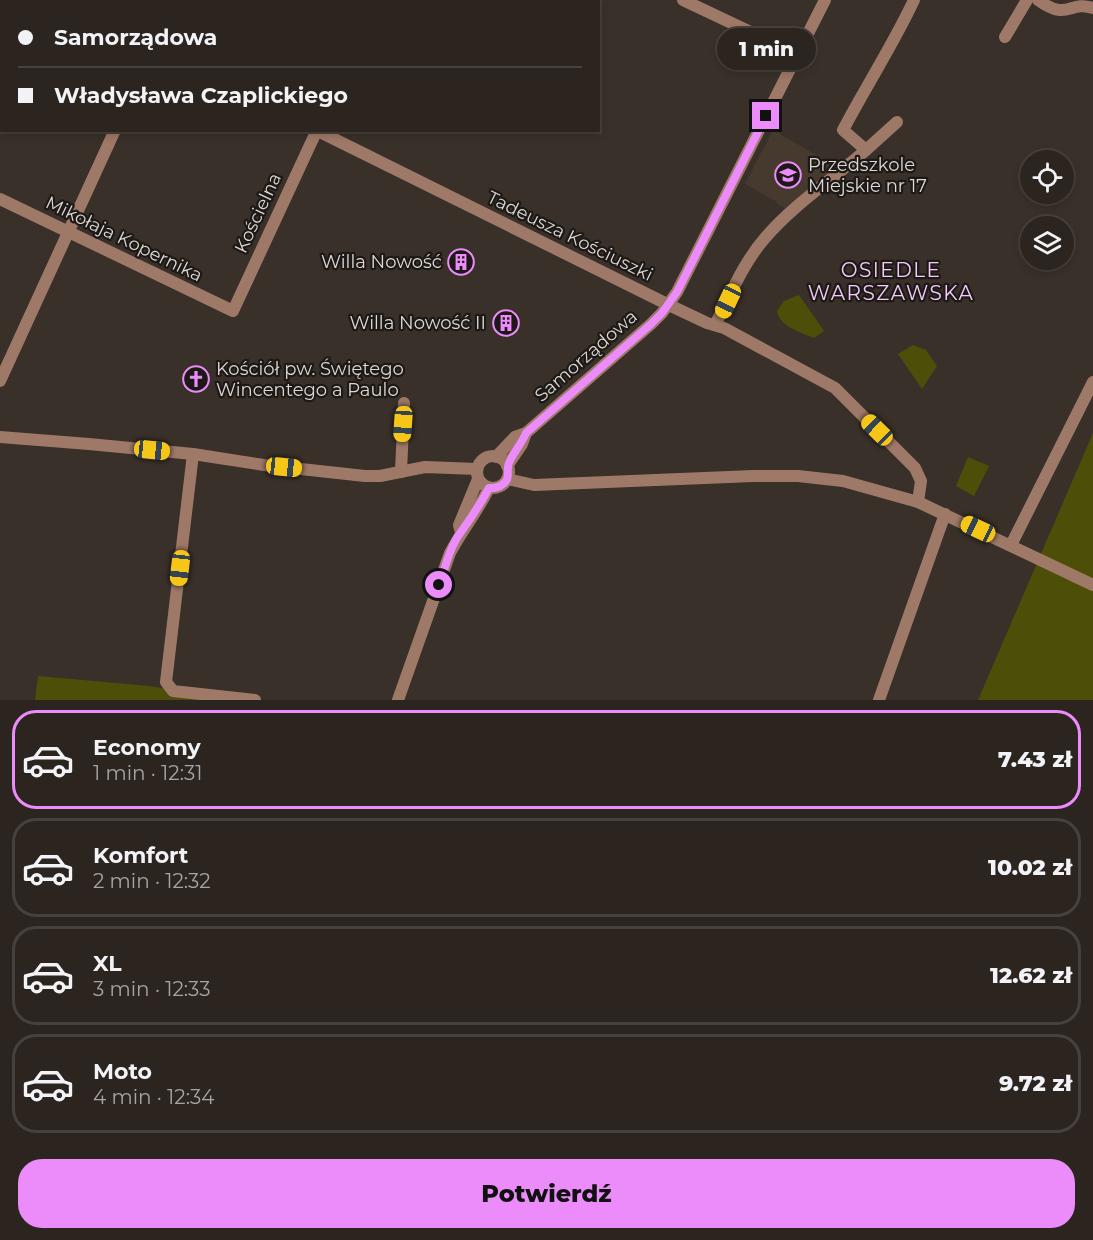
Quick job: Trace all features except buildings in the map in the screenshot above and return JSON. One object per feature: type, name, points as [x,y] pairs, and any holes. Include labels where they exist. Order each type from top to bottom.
[{"type":"street","points":[[683,0],[797,54]]},
{"type":"street","name":"Samorządowa","points":[[496,457],[515,437],[526,433],[651,324],[669,305],[825,0]]},
{"type":"street","points":[[866,150],[843,130],[870,78],[885,57],[914,0]]},
{"type":"street","points":[[1005,37],[1027,0]]},
{"type":"street","points":[[1038,0],[1058,10],[1083,3],[1093,8]]},
{"type":"street","points":[[716,326],[743,271],[764,239],[897,122]]},
{"type":"street","points":[[0,381],[115,132]]},
{"type":"street","name":"Kościelna","points":[[233,311],[317,132]]},
{"type":"street","name":"Tadeusza Kościuszki","points":[[319,132],[716,326],[835,387],[915,468],[921,481],[918,502]]},
{"type":"street","name":"Mikołaja Kopernika","points":[[0,199],[233,311]]},
{"type":"street","points":[[1011,545],[1093,382]]},
{"type":"street","points":[[401,472],[404,403]]},
{"type":"street","name":"Samorządowa","points":[[507,466],[522,444],[526,433]]},
{"type":"street","points":[[0,437],[193,454],[264,465],[364,476],[425,467],[478,474]]},
{"type":"street","points":[[193,454],[166,682],[173,691],[255,700]]},
{"type":"street","points":[[461,532],[459,525],[482,460],[491,456],[496,457],[505,462],[507,466],[507,479],[499,487],[484,486],[478,474]]},
{"type":"street","points":[[507,479],[534,484],[798,476],[843,481],[918,502],[1093,585]]},
{"type":"street","points":[[398,700],[450,553],[489,488]]},
{"type":"street","points":[[879,700],[945,514]]},
{"type":"shaded area","name":"Przedszkole Miejskie nr 17","points":[[773,130],[836,166],[785,208],[745,184]]},
{"type":"shaded area","points":[[799,295],[824,331],[814,338],[786,325],[779,317],[777,311],[784,301]]},
{"type":"shaded area","points":[[913,345],[926,350],[937,366],[922,389],[898,354]]},
{"type":"shaded area","points":[[1093,433],[1093,700],[978,700]]},
{"type":"shaded area","points":[[968,457],[989,466],[974,496],[956,486]]},
{"type":"shaded area","points":[[38,676],[150,686],[230,700],[35,700]]},
{"type":"place","name":"Przedszkole Miejskie nr 17","points":[[788,175]]},
{"type":"place","name":"Willa Nowość","points":[[461,262]]},
{"type":"place","name":"Willa Nowość II","points":[[506,323]]},
{"type":"place","name":"Kościół pw. Świętego Wincentego a Paulo","points":[[196,379]]},
{"type":"district","name":"OSIEDLE WARSZAWSKA","points":[[891,282]]},
{"type":"route","points":[[439,585],[450,553],[461,532],[467,526],[489,488],[499,487],[506,480],[507,466],[522,444],[526,433],[651,324],[669,305],[766,116]]}]
